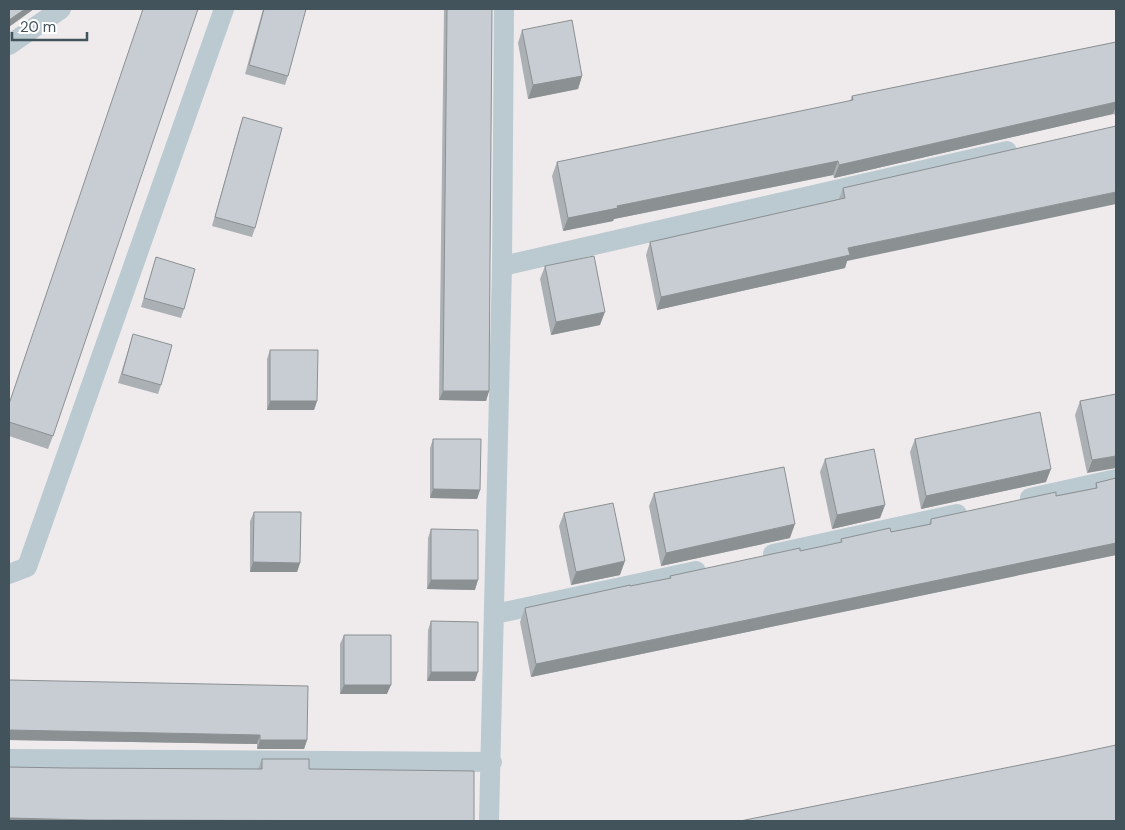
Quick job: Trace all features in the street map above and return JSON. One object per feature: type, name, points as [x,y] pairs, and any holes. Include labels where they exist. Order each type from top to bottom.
[{"type":"street","points":[[9,45],[61,9]]},
{"type":"street","points":[[9,574],[27,568],[224,9]]},
{"type":"street","points":[[490,821],[502,266],[504,9]]},
{"type":"street","points":[[502,266],[1028,146]]},
{"type":"street","points":[[1010,502],[1116,479]]},
{"type":"street","points":[[757,557],[980,509]]},
{"type":"street","points":[[495,614],[718,566]]},
{"type":"street","points":[[9,759],[492,762]]},
{"type":"building","points":[[9,9],[25,9],[9,20]]},
{"type":"building","points":[[143,9],[198,9],[53,436],[9,422],[9,404]]},
{"type":"building","points":[[264,9],[306,9],[288,76],[249,65]]},
{"type":"building","points":[[447,9],[492,9],[489,391],[443,391]]},
{"type":"building","points":[[572,20],[582,76],[533,85],[522,30]]},
{"type":"building","points":[[1116,42],[1116,102],[839,165],[838,161],[617,206],[618,208],[568,218],[557,162],[853,100],[852,96]]},
{"type":"building","points":[[243,117],[282,128],[255,228],[215,217]]},
{"type":"building","points":[[1116,126],[1116,192],[848,248],[850,255],[661,297],[650,242],[845,198],[843,188]]},
{"type":"building","points":[[594,256],[605,312],[556,322],[545,266]]},
{"type":"building","points":[[156,257],[195,269],[184,309],[144,298]]},
{"type":"building","points":[[133,334],[172,345],[161,385],[122,374]]},
{"type":"building","points":[[270,350],[318,350],[317,401],[270,401]]},
{"type":"building","points":[[1116,394],[1116,456],[1092,460],[1080,401]]},
{"type":"building","points":[[1040,412],[1051,469],[926,496],[915,439]]},
{"type":"building","points":[[433,439],[481,439],[480,490],[433,489]]},
{"type":"building","points":[[874,449],[885,505],[837,515],[825,459]]},
{"type":"building","points":[[784,467],[795,524],[666,553],[654,493]]},
{"type":"building","points":[[1116,478],[1116,543],[536,664],[525,608],[671,578],[670,576],[800,548],[800,551],[842,542],[841,539],[890,528],[891,532],[931,524],[931,519],[1056,492],[1056,496],[1097,488],[1096,483]]},
{"type":"building","points":[[613,503],[625,561],[576,572],[564,513]]},
{"type":"building","points":[[254,512],[301,512],[300,563],[253,562]]},
{"type":"building","points":[[431,529],[478,530],[478,580],[431,580]]},
{"type":"building","points":[[431,621],[478,622],[478,672],[431,672]]},
{"type":"building","points":[[344,635],[391,635],[391,685],[344,685]]},
{"type":"building","points":[[9,680],[308,686],[307,740],[260,740],[260,735],[9,730]]},
{"type":"building","points":[[1116,745],[1116,821],[740,821],[1060,757]]},
{"type":"building","points":[[262,759],[309,759],[309,769],[474,771],[474,821],[9,818],[9,767],[262,769]]}]
